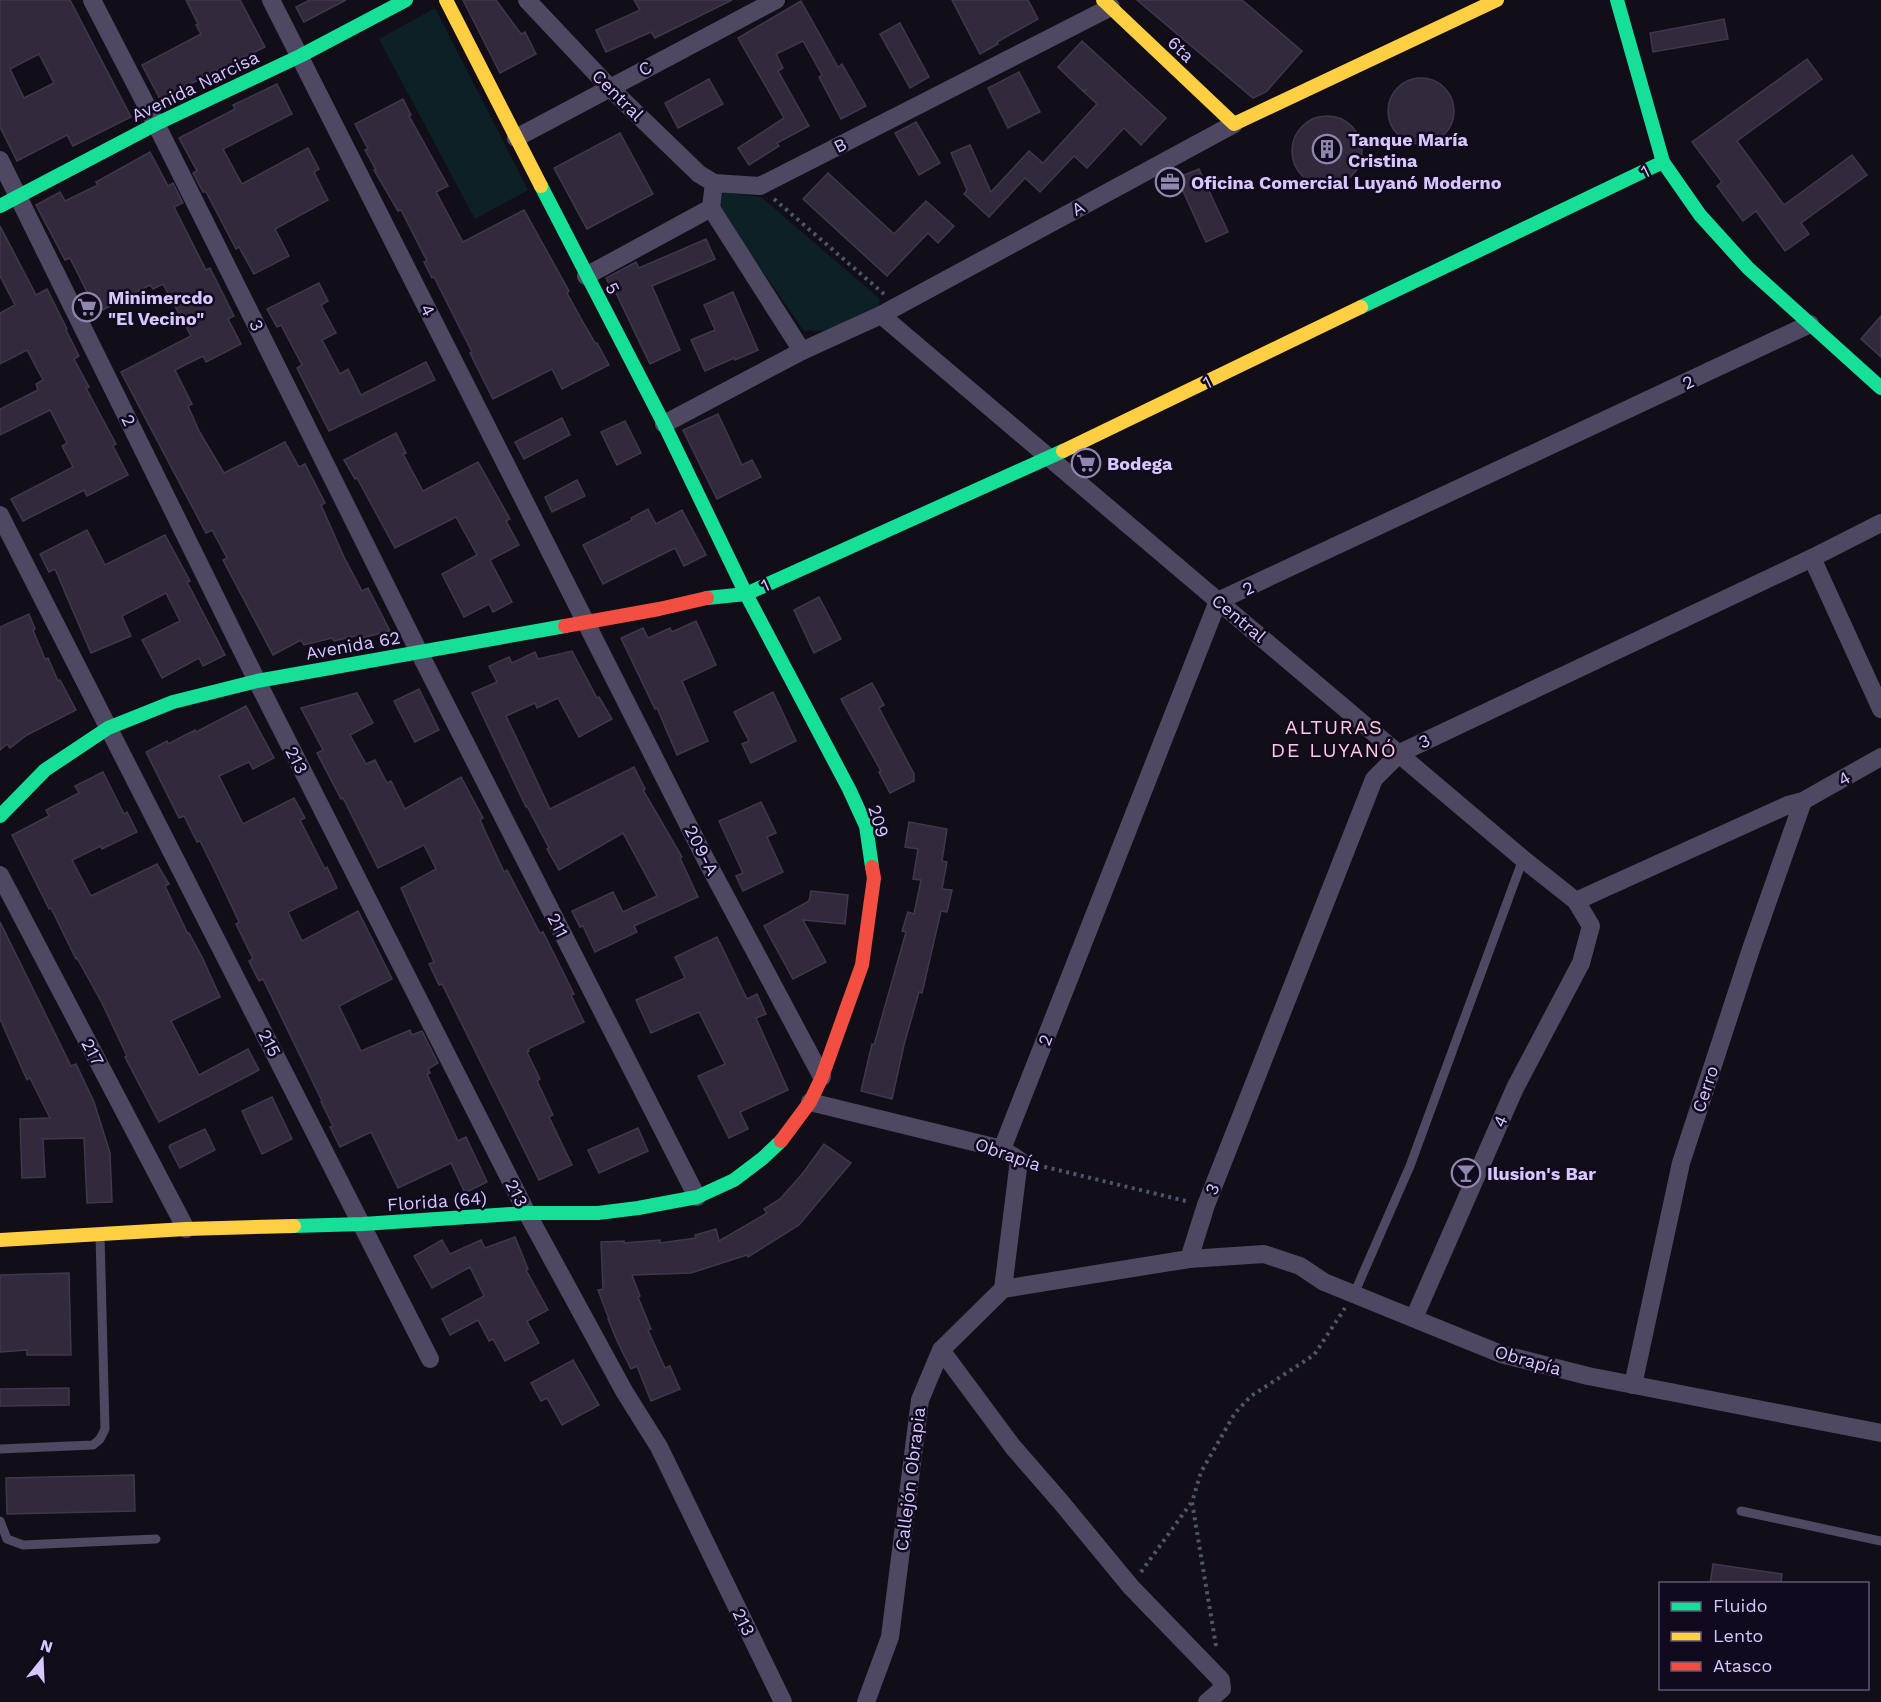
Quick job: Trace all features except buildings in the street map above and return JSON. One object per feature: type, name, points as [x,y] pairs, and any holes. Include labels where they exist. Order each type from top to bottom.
[{"type":"street","name":"3","points":[[92,0],[419,652]]},
{"type":"street","name":"4","points":[[271,0],[585,621]]},
{"type":"street","name":"Avenida Narcisa","points":[[0,206],[156,124],[300,56],[406,0]]},
{"type":"street","name":"5","points":[[446,0],[664,424],[746,594]]},
{"type":"street","name":"Central","points":[[526,0],[609,87],[699,174],[714,183]]},
{"type":"street","name":"C","points":[[516,138],[776,0]]},
{"type":"street","name":"A","points":[[664,424],[802,351],[882,315],[1234,124],[1497,0]]},
{"type":"street","points":[[1617,0],[1664,162],[1700,214],[1748,268],[1881,388]]},
{"type":"street","name":"6ta","points":[[1107,4],[1234,124]]},
{"type":"street","name":"B","points":[[760,186],[1107,4]]},
{"type":"street","name":"2","points":[[0,160],[257,681]]},
{"type":"street","name":"1","points":[[746,594],[1050,457],[1664,162]]},
{"type":"street","points":[[760,186],[714,183],[711,208],[802,351]]},
{"type":"street","points":[[586,276],[711,208]]},
{"type":"street","name":"Central","points":[[882,315],[1218,602],[1576,901],[1591,926]]},
{"type":"street","name":"2","points":[[1002,1149],[1218,602],[1810,324]]},
{"type":"street","points":[[2,523],[108,728]]},
{"type":"street","name":"3","points":[[1189,1259],[1206,1206],[1374,779],[1400,753],[1812,558],[1881,523]]},
{"type":"street","points":[[1812,558],[1881,710]]},
{"type":"street","name":"Avenida 62","points":[[0,816],[45,770],[108,728],[173,702],[257,681],[659,609],[715,596],[746,594]]},
{"type":"street","name":"209","points":[[746,594],[849,789],[866,826],[871,857],[874,878],[862,965],[822,1077]]},
{"type":"street","name":"209-A","points":[[585,621],[711,868],[822,1077]]},
{"type":"street","name":"211","points":[[419,652],[697,1197]]},
{"type":"street","name":"213","points":[[257,681],[527,1213],[624,1391],[659,1447],[783,1702]]},
{"type":"street","name":"215","points":[[108,728],[430,1359]]},
{"type":"street","name":"4","points":[[1576,901],[1788,805],[1803,801],[1881,757]]},
{"type":"street","name":"Cerro","points":[[1633,1385],[1681,1163],[1751,949],[1803,801]]},
{"type":"street","name":"217","points":[[0,875],[186,1229]]},
{"type":"street","name":"4","points":[[1414,1318],[1515,1088],[1581,963],[1591,926]]},
{"type":"street","name":"Florida (64)","points":[[0,1240],[186,1229],[363,1224],[527,1213],[598,1213],[697,1197],[734,1180],[779,1144],[810,1102],[822,1077]]},
{"type":"street","name":"Obrapía","points":[[810,1102],[1002,1149],[1019,1160]]},
{"type":"street","points":[[1019,1160],[1003,1289],[1189,1259]]},
{"type":"street","name":"Obrapía","points":[[1189,1259],[1264,1254],[1300,1266],[1324,1282],[1501,1354],[1588,1377],[1881,1433]]},
{"type":"street","name":"Callejón Obrapia","points":[[866,1702],[890,1637],[920,1400],[941,1350],[1003,1289]]},
{"type":"street","points":[[941,1350],[1012,1447],[1131,1587],[1221,1680],[1222,1689],[1207,1702]]},
{"type":"lane","points":[[1354,1294],[1410,1166],[1523,859]]},
{"type":"lane","points":[[0,1449],[93,1445],[100,1439],[105,1429],[100,1233]]},
{"type":"lane","points":[[1741,1511],[1881,1541]]},
{"type":"lane","points":[[0,1521],[7,1539],[23,1545],[156,1539]]},
{"type":"path","points":[[760,186],[898,306]]},
{"type":"path","name":"Obrapía","points":[[1019,1160],[1206,1206]]},
{"type":"path","points":[[1131,1587],[1192,1502],[1201,1472],[1235,1413],[1251,1396],[1314,1355],[1354,1294]]},
{"type":"path","points":[[1192,1502],[1216,1647]]},
{"type":"shaded area","points":[[435,8],[528,190],[475,219],[379,39]]},
{"type":"shaded area","points":[[724,192],[761,197],[880,299],[878,308],[834,330],[804,331],[729,223],[719,203]]},
{"type":"traffic: fast","points":[[0,206],[156,124],[300,56],[406,0]]},
{"type":"traffic: fast","points":[[1617,0],[1663,162],[1700,215],[1748,268],[1881,388]]},
{"type":"traffic: fast","points":[[1361,307],[1663,162]]},
{"type":"traffic: fast","points":[[541,186],[664,424],[746,594],[849,789],[866,826],[872,867]]},
{"type":"traffic: fast","points":[[707,598],[746,594],[1063,451]]},
{"type":"traffic: fast","points":[[0,816],[45,770],[108,728],[173,702],[257,681],[565,626]]},
{"type":"traffic: fast","points":[[294,1226],[363,1224],[527,1213],[598,1213],[638,1208],[697,1197],[734,1180],[781,1141]]},
{"type":"traffic: slow","points":[[446,0],[541,186]]},
{"type":"traffic: slow","points":[[1103,0],[1234,124],[1497,0]]},
{"type":"traffic: slow","points":[[1063,451],[1361,307]]},
{"type":"traffic: slow","points":[[0,1240],[186,1229],[294,1226]]},
{"type":"traffic: jam","points":[[565,626],[707,598]]},
{"type":"traffic: jam","points":[[781,1141],[810,1102],[822,1077],[862,965],[874,878],[872,867]]},
{"type":"place","name":"Tanque María Cristina","points":[[1327,149]]},
{"type":"place","name":"Oficina Comercial Luyanó Moderno","points":[[1170,182]]},
{"type":"place","name":"Minimercdo \"El Vecino\"","points":[[87,307]]},
{"type":"place","name":"Bodega","points":[[1086,463]]},
{"type":"place","name":"Ilusion's Bar","points":[[1466,1173]]},
{"type":"district","name":"ALTURAS DE LUYANÓ","points":[[1334,738]]}]
